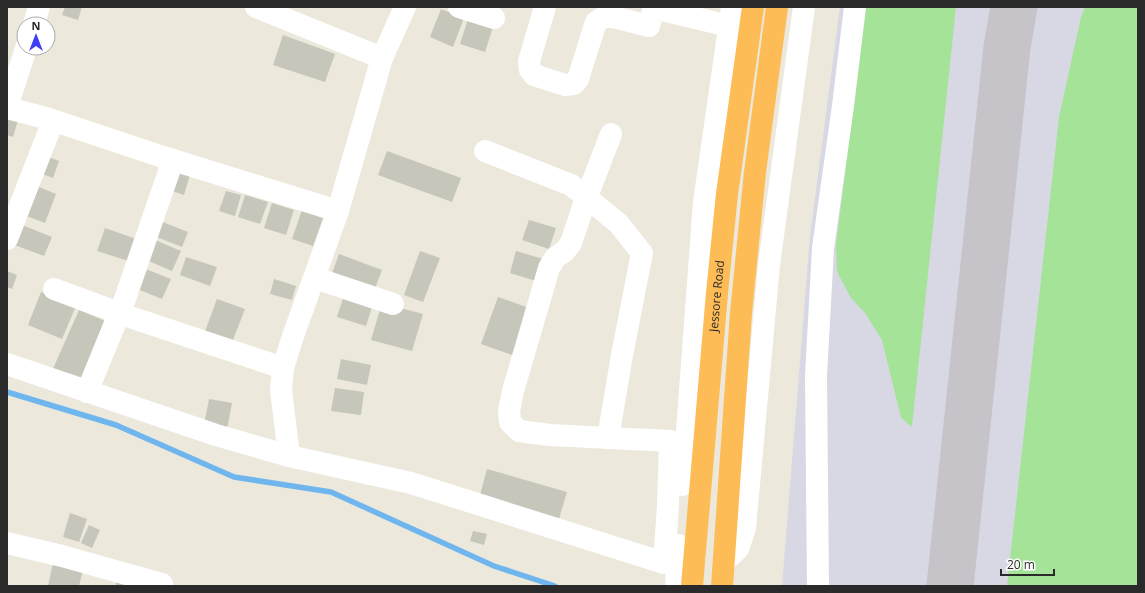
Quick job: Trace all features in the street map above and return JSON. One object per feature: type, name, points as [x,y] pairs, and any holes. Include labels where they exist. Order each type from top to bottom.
[{"type":"highway","name":"Jessore Road","points":[[692,586],[678,559],[716,292],[726,194],[753,7]]},
{"type":"highway","points":[[722,586],[741,314],[755,172],[777,7]]},
{"type":"street","points":[[256,7],[382,58]]},
{"type":"street","points":[[289,456],[281,390],[283,368],[338,211],[382,58],[405,7]]},
{"type":"street","points":[[459,7],[494,18]]},
{"type":"street","points":[[545,7],[529,61],[530,70],[534,75],[564,85],[574,84],[578,79],[596,22],[604,17],[613,16],[649,26],[654,8],[730,16],[704,202],[676,586]]},
{"type":"street","points":[[724,562],[738,549],[745,528],[769,265],[804,7]]},
{"type":"street","points":[[818,586],[816,376],[822,248],[843,106],[855,7]]},
{"type":"street","points":[[23,56],[7,108],[53,121],[338,211]]},
{"type":"street","points":[[7,239],[53,121]]},
{"type":"street","points":[[610,134],[571,243],[565,250],[554,258],[549,268],[513,391],[509,411],[510,422],[519,431],[550,435],[670,441],[668,505],[678,559]]},
{"type":"street","points":[[485,151],[571,185],[618,223],[642,253],[622,355],[608,438]]},
{"type":"street","points":[[88,392],[123,315],[174,160]]},
{"type":"street","points":[[315,278],[393,304]]},
{"type":"street","points":[[54,289],[123,315],[283,368]]},
{"type":"street","points":[[7,364],[216,435],[289,456],[412,483],[678,559]]},
{"type":"street","points":[[7,543],[62,556],[162,584]]},
{"type":"shaded area","points":[[840,7],[1138,7],[1138,586],[782,586],[810,236]]},
{"type":"green space","points":[[866,7],[956,7],[912,427],[901,418],[882,340],[865,313],[851,298],[837,272],[836,245]]},
{"type":"green space","points":[[1085,7],[1138,7],[1138,586],[1007,586],[1059,117],[1081,17]]},
{"type":"building","points":[[65,7],[82,7],[78,20],[62,15]]},
{"type":"building","points":[[441,9],[464,18],[453,47],[430,37]]},
{"type":"building","points":[[468,19],[493,27],[485,52],[460,44]]},
{"type":"building","points":[[283,35],[335,54],[325,82],[273,65]]},
{"type":"building","points":[[7,117],[18,120],[13,137],[7,135]]},
{"type":"building","points":[[387,151],[461,178],[452,202],[378,175]]},
{"type":"building","points":[[43,155],[59,161],[53,178],[37,172]]},
{"type":"building","points":[[175,171],[190,175],[184,195],[169,190]]},
{"type":"building","points":[[32,184],[56,194],[45,223],[21,214]]},
{"type":"building","points":[[226,191],[241,195],[235,216],[219,211]]},
{"type":"building","points":[[245,195],[268,202],[260,224],[238,217]]},
{"type":"building","points":[[272,203],[294,210],[286,235],[264,228]]},
{"type":"building","points":[[302,210],[323,218],[313,246],[292,239]]},
{"type":"building","points":[[529,220],[556,228],[549,249],[522,240]]},
{"type":"building","points":[[160,221],[188,232],[182,247],[154,236]]},
{"type":"building","points":[[17,223],[52,237],[44,256],[9,243]]},
{"type":"building","points":[[105,228],[142,241],[135,263],[97,251]]},
{"type":"building","points":[[153,239],[181,251],[172,271],[144,259]]},
{"type":"building","points":[[420,251],[440,258],[423,302],[404,295]]},
{"type":"building","points":[[516,251],[543,259],[536,281],[510,273]]},
{"type":"building","points":[[339,254],[382,270],[374,291],[331,276]]},
{"type":"building","points":[[186,257],[217,267],[210,286],[180,275]]},
{"type":"building","points":[[143,268],[171,279],[162,299],[135,288]]},
{"type":"building","points":[[7,271],[17,275],[12,289],[7,287]]},
{"type":"building","points":[[274,279],[296,286],[292,300],[270,294]]},
{"type":"building","points":[[41,292],[76,306],[62,339],[28,325]]},
{"type":"building","points":[[345,292],[374,301],[366,326],[337,317]]},
{"type":"building","points":[[498,297],[532,309],[515,356],[481,344]]},
{"type":"building","points":[[217,299],[245,309],[231,345],[204,334]]},
{"type":"building","points":[[382,303],[423,314],[412,351],[371,340]]},
{"type":"building","points":[[79,310],[110,323],[83,384],[52,371]]},
{"type":"building","points":[[341,359],[371,365],[367,385],[337,379]]},
{"type":"building","points":[[335,388],[364,392],[361,415],[331,411]]},
{"type":"building","points":[[209,399],[232,403],[227,429],[204,425]]},
{"type":"building","points":[[487,469],[567,492],[558,522],[479,499]]},
{"type":"building","points":[[70,513],[87,519],[79,542],[63,537]]},
{"type":"building","points":[[89,525],[100,530],[92,548],[81,543]]},
{"type":"building","points":[[473,531],[487,534],[484,545],[470,541]]},
{"type":"building","points":[[53,563],[83,570],[79,586],[48,586]]},
{"type":"building","points":[[116,582],[134,586],[116,586]]},
{"type":"waterway","points":[[7,392],[116,425],[234,477],[331,492],[494,566],[555,586]]},
{"type":"taxiway","points":[[950,586],[1007,47],[1014,7]]}]
